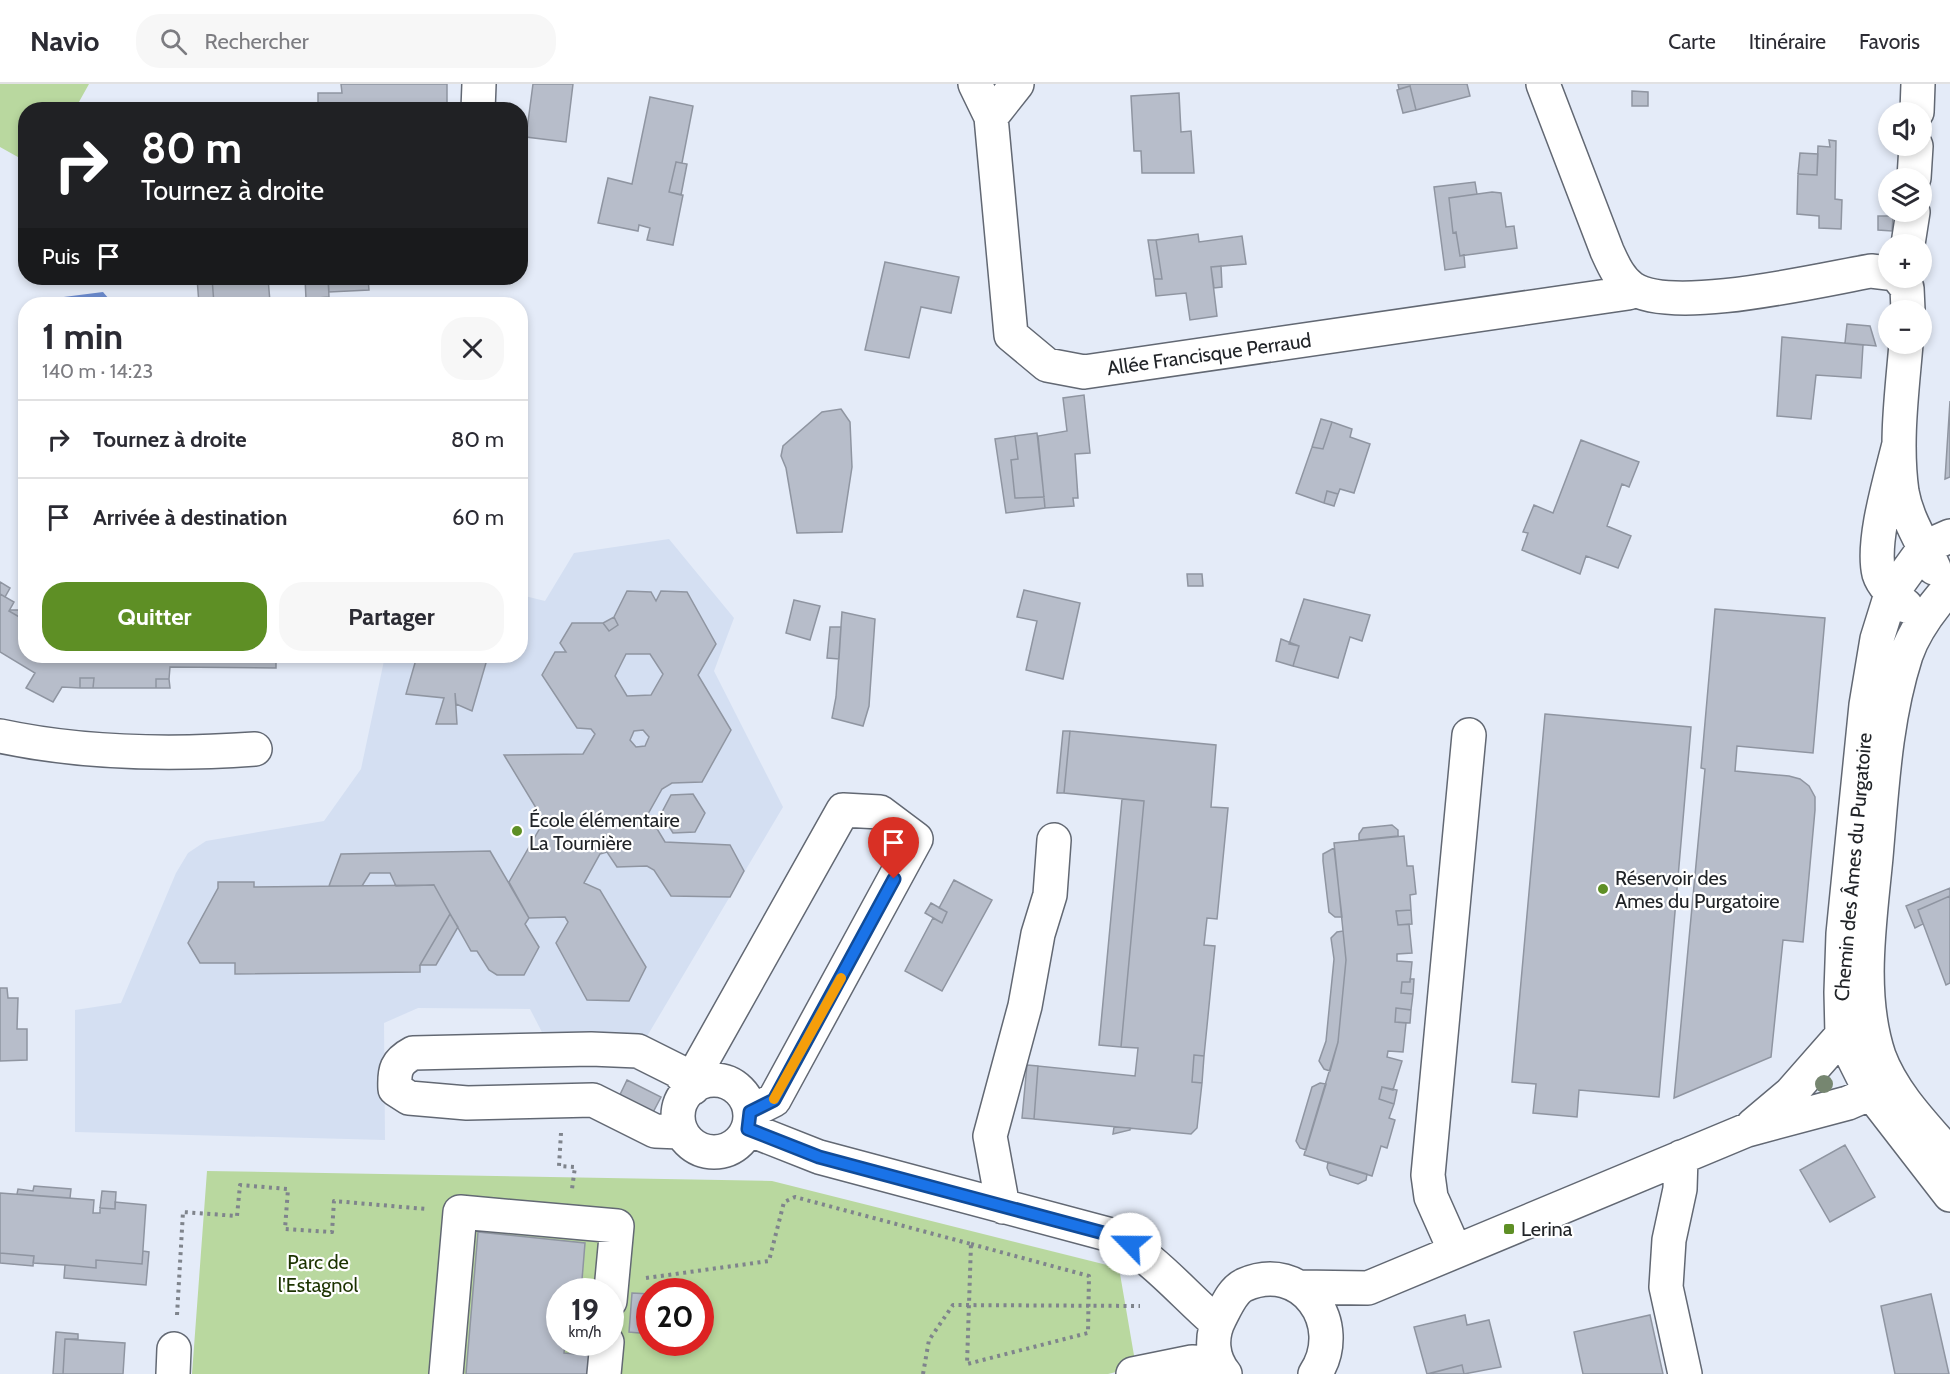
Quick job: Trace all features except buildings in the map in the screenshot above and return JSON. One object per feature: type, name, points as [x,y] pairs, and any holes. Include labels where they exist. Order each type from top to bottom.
[{"type":"street","points":[[478,84],[478,102]]},
{"type":"street","name":"Allée Francisque Perraud","points":[[975,84],[991,117],[1011,335],[1047,364],[1084,372],[1628,293],[1631,288]]},
{"type":"street","points":[[991,117],[1017,84]]},
{"type":"street","points":[[1543,84],[1606,251],[1618,274],[1631,288],[1664,298],[1701,299],[1871,272],[1878,273]]},
{"type":"street","points":[[1917,102],[1918,84]]},
{"type":"street","points":[[1899,444],[1885,500],[1877,555],[1880,575],[1891,594],[1912,612],[1928,611],[1938,577],[1938,542],[1914,529],[1902,493],[1899,444],[1905,354]]},
{"type":"street","name":"Chemin des Âmes du Purgatoire","points":[[1938,542],[1891,594],[1877,639],[1865,717],[1844,934],[1842,1035],[1878,1070],[1936,1139],[1950,1195]]},
{"type":"street","name":"Chemin des Âmes du Purgatoire","points":[[1878,1070],[1868,992],[1868,954],[1883,772],[1893,699],[1907,652],[1928,611],[1950,587]]},
{"type":"street","points":[[1455,1251],[1431,1197],[1428,1175],[1469,735]]},
{"type":"street","points":[[0,736],[42,745],[118,751],[194,753],[255,749]]},
{"type":"street","points":[[694,1086],[701,1063],[843,810],[880,812],[916,839],[774,1100],[749,1120],[739,1143],[725,1152],[712,1153],[699,1150],[687,1142],[680,1131],[677,1116],[680,1100],[694,1086],[712,1079],[729,1082],[740,1090],[749,1120],[819,1157],[1111,1235],[1130,1244],[1165,1272],[1225,1310]]},
{"type":"street","points":[[1003,1207],[990,1136],[1025,1006],[1038,934],[1050,895],[1054,840]]},
{"type":"street","points":[[1328,1333],[1343,1311],[1368,1288],[1455,1251],[1681,1173],[1747,1130],[1791,1093],[1842,1035]]},
{"type":"street","points":[[680,1131],[655,1131],[593,1100],[467,1102],[409,1098],[395,1089],[394,1071],[401,1060],[413,1053],[591,1049],[638,1051],[678,1071],[694,1086]]},
{"type":"street","points":[[1747,1130],[1848,1102],[1878,1070]]},
{"type":"street","points":[[1681,1173],[1670,1240],[1666,1287],[1685,1374]]},
{"type":"street","points":[[446,1374],[460,1212],[617,1226],[612,1278]]},
{"type":"street","points":[[1223,1371],[1213,1348],[1225,1310],[1244,1285],[1277,1279],[1299,1287],[1309,1294],[1325,1319],[1328,1348],[1315,1374]]},
{"type":"street","points":[[1299,1287],[1368,1288]]},
{"type":"street","points":[[604,1374],[606,1356]]},
{"type":"street","points":[[1133,1374],[1192,1362],[1223,1371]]},
{"type":"path","points":[[561,1133],[559,1166],[575,1167],[574,1175]]},
{"type":"path","points":[[173,1362],[183,1212],[237,1216],[240,1185],[288,1189],[285,1229],[332,1232],[334,1201],[460,1212]]},
{"type":"path","points":[[624,1289],[769,1261],[783,1202],[795,1197],[971,1244],[1089,1276],[1088,1333],[967,1364],[971,1244]]},
{"type":"path","points":[[923,1374],[929,1340],[953,1305],[1140,1306]]},
{"type":"shaded area","name":"École élémentaire La Tournière","points":[[669,539],[734,618],[714,671],[783,807],[646,1038],[545,1038],[530,1009],[418,1008],[384,1023],[385,1140],[75,1132],[75,1010],[121,1003],[176,873],[188,853],[206,841],[324,821],[361,769],[384,663],[528,663],[528,597],[545,601],[574,553]]},
{"type":"green space","points":[[0,84],[89,84],[79,102],[18,102],[18,157],[0,147]]},
{"type":"green space","name":"Parc de l'Estagnol","points":[[207,1171],[772,1181],[1119,1268],[1136,1367],[1108,1374],[192,1374]]},
{"type":"water","points":[[103,292],[107,297],[64,297]]},
{"type":"slow traffic","points":[[774,1099],[841,978]]},
{"type":"place","name":"École élémentaire La Tournière","points":[[517,831]]},
{"type":"place","name":"Réservoir des Ames du Purgatoire","points":[[1603,889]]},
{"type":"place","name":"Lerina","points":[[1509,1229]]},
{"type":"route","points":[[894,879],[774,1100],[750,1112],[748,1129],[819,1157],[1111,1235],[1130,1244]]}]
